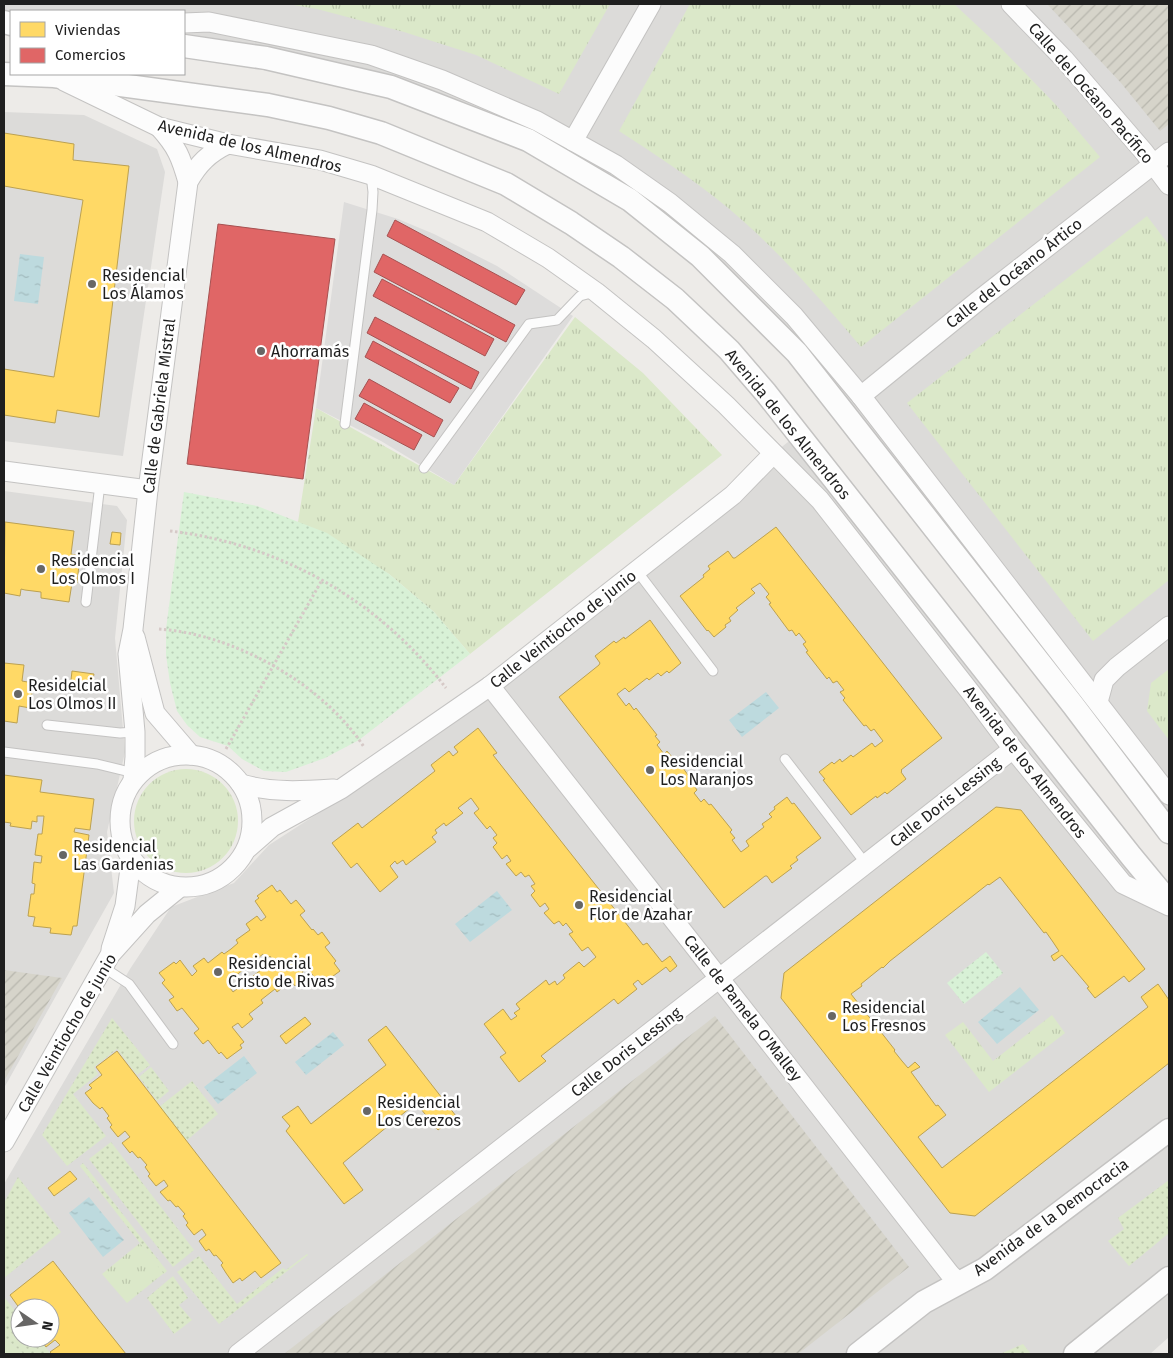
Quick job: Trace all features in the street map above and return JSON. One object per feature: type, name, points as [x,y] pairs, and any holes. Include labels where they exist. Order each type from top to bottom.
[{"type":"street","points":[[573,141],[651,4]]},
{"type":"street","name":"Calle del Océano Pacífico","points":[[1011,4],[1064,59],[1169,185]]},
{"type":"street","points":[[185,23],[210,13],[371,55],[442,80],[537,121],[616,165],[655,192],[732,254],[786,308],[861,396],[1169,795]]},
{"type":"street","points":[[185,46],[266,58],[391,87],[528,140],[630,200],[700,256],[797,353],[1169,832]]},
{"type":"street","name":"Avenida de los Almendros","points":[[29,75],[54,76],[268,105],[329,118],[381,134],[506,184],[571,223],[621,257],[674,299],[729,350],[766,393],[1169,902]]},
{"type":"street","name":"Avenida de los Almendros","points":[[54,76],[159,128],[228,144],[320,160],[371,175],[487,222],[548,258],[596,292],[683,365],[726,405],[820,500],[1013,749],[1123,884],[1169,906]]},
{"type":"street","name":"Calle de Gabriela Mistral","points":[[159,128],[174,144],[182,159],[188,182]]},
{"type":"street","name":"Calle de Gabriela Mistral","points":[[134,776],[136,757],[135,732],[128,654],[133,630],[148,490],[188,182],[197,166],[215,150],[228,144]]},
{"type":"street","name":"Calle del Océano Ártico","points":[[861,396],[987,294],[1169,152]]},
{"type":"street","points":[[655,192],[667,230]]},
{"type":"street","points":[[748,304],[786,308]]},
{"type":"street","name":"Calle Veintiocho de junio","points":[[248,848],[272,827],[340,789],[490,686],[733,495],[773,454]]},
{"type":"street","points":[[4,471],[148,490]]},
{"type":"street","points":[[944,503],[950,548]]},
{"type":"street","points":[[860,551],[900,564]]},
{"type":"street","points":[[1098,702],[1104,680],[1117,667],[1169,626]]},
{"type":"street","name":"Calle de Gabriela Mistral","points":[[133,630],[155,713],[191,755]]},
{"type":"street","name":"Calle de Pamela O'Malley","points":[[490,686],[944,1267],[959,1283]]},
{"type":"street","name":"Calle Doris Lessing","points":[[238,1354],[1013,749]]},
{"type":"street","points":[[191,755],[210,759],[228,769],[242,784],[249,799],[253,815],[252,832],[248,848],[236,866],[220,879],[200,887],[179,888],[152,880],[131,861],[120,834],[121,806],[134,776],[159,760],[174,756],[191,755]]},
{"type":"street","points":[[242,784],[261,790],[289,792],[340,789]]},
{"type":"street","points":[[106,961],[125,906],[131,861]]},
{"type":"street","name":"Calle Veintiocho de junio","points":[[4,1142],[106,961],[147,914],[179,888]]},
{"type":"street","name":"Avenida de la Democracia","points":[[858,1354],[924,1302],[985,1269],[1169,1130]]},
{"type":"street","points":[[1075,1354],[1169,1278]]},
{"type":"lane","points":[[344,424],[372,210],[373,192],[371,175]]},
{"type":"lane","points":[[424,468],[529,324],[557,320],[580,296],[596,292]]},
{"type":"lane","points":[[86,602],[100,484]]},
{"type":"lane","points":[[636,571],[713,671]]},
{"type":"lane","points":[[46,724],[120,733],[135,732]]},
{"type":"lane","points":[[4,752],[97,764],[134,776]]},
{"type":"lane","points":[[785,759],[866,864]]},
{"type":"lane","points":[[106,961],[128,984],[173,1044]]},
{"type":"path","points":[[170,531],[209,537],[250,548],[286,562],[322,580],[353,599],[389,626],[446,688]]},
{"type":"path","points":[[226,749],[322,580]]},
{"type":"path","points":[[159,629],[203,637],[238,648],[273,667],[305,687],[335,711],[365,749]]},
{"type":"shaded area","points":[[4,4],[1169,4],[1169,832],[843,410],[630,200],[391,87],[185,46],[185,10],[10,10],[10,24],[4,22]]},
{"type":"shaded area","points":[[1047,4],[1169,4],[1169,124],[1160,131],[1121,83]]},
{"type":"shaded area","points":[[4,112],[84,115],[157,149],[165,172],[123,456],[4,441]]},
{"type":"shaded area","points":[[344,202],[398,219],[434,234],[497,266],[573,316],[454,485],[381,441],[316,408]]},
{"type":"shaded area","points":[[798,434],[1169,902],[1169,1337],[1150,1354],[4,1354],[4,1184],[130,969],[171,907],[234,883],[269,845],[348,794]]},
{"type":"shaded area","points":[[4,491],[117,506],[127,520],[115,638],[125,752],[107,832],[114,893],[4,1088]]},
{"type":"shaded area","points":[[4,970],[62,978],[4,1081]]},
{"type":"shaded area","points":[[715,1016],[909,1267],[798,1354],[284,1354]]},
{"type":"green space","points":[[288,4],[610,4],[559,94],[476,55],[404,32],[317,9]]},
{"type":"green space","points":[[690,4],[954,4],[998,45],[1056,105],[1100,157],[861,347],[797,274],[745,223],[701,187],[619,131]]},
{"type":"green space","points":[[1147,216],[1169,245],[1169,580],[1093,641],[907,403]]},
{"type":"green space","points":[[575,317],[643,373],[722,455],[470,654],[434,612],[389,574],[298,522],[316,408],[454,485]]},
{"type":"green space","points":[[184,492],[257,506],[327,533],[389,574],[434,612],[470,654],[359,740],[325,758],[286,772],[264,771],[242,759],[228,746],[200,737],[187,725],[177,711],[166,655],[166,629]]},
{"type":"green space","points":[[1169,669],[1169,740],[1147,711],[1151,683]]},
{"type":"green space","points":[[186,769],[206,773],[223,784],[234,801],[238,821],[234,841],[223,858],[206,869],[186,873],[166,869],[149,858],[138,841],[134,821],[138,801],[149,784],[166,773]]},
{"type":"green space","points":[[986,952],[1003,973],[964,1004],[947,983]]},
{"type":"green space","points":[[1052,1015],[1065,1033],[989,1092],[945,1035],[963,1022],[993,1061]]},
{"type":"green space","points":[[112,1018],[150,1065],[137,1075],[117,1049],[94,1067],[98,1074],[73,1094],[106,1136],[67,1166],[42,1135]]},
{"type":"green space","points":[[151,1067],[169,1091],[157,1101],[139,1077]]},
{"type":"green space","points":[[192,1081],[218,1114],[186,1141],[159,1107]]},
{"type":"green space","points":[[111,1142],[194,1250],[173,1267],[89,1159]]},
{"type":"green space","points":[[83,1163],[167,1271],[164,1274],[80,1166]]},
{"type":"green space","points":[[18,1177],[61,1232],[4,1278],[4,1203]]},
{"type":"green space","points":[[1169,1180],[1169,1233],[1129,1266],[1108,1241],[1124,1229],[1118,1218]]},
{"type":"green space","points":[[140,1243],[164,1273],[127,1303],[102,1274]]},
{"type":"green space","points":[[307,1254],[219,1324],[177,1272],[199,1256],[237,1304],[283,1268],[286,1270]]},
{"type":"green space","points":[[173,1276],[188,1298],[179,1305],[192,1320],[174,1334],[147,1298]]},
{"type":"green space","points":[[4,1297],[10,1304],[10,1342],[4,1337]]},
{"type":"green space","points":[[4,1337],[10,1342],[10,1348],[17,1348],[24,1354],[4,1354]]},
{"type":"green space","points":[[1023,1344],[1031,1354],[1000,1354]]},
{"type":"green space","points":[[17,1348],[46,1348],[51,1354],[24,1354]]},
{"type":"water","points":[[20,254],[44,257],[38,304],[14,301]]},
{"type":"water","points":[[766,692],[779,708],[742,737],[729,720]]},
{"type":"water","points":[[497,891],[512,910],[470,942],[455,924]]},
{"type":"water","points":[[1020,987],[1039,1010],[997,1044],[978,1022]]},
{"type":"water","points":[[333,1032],[344,1045],[306,1075],[295,1062]]},
{"type":"water","points":[[244,1056],[257,1073],[218,1104],[204,1087]]},
{"type":"water","points":[[89,1197],[124,1240],[103,1257],[69,1213]]},
{"type":"building: Viviendas","name":"Residencial Los Álamos","points":[[4,133],[74,144],[73,160],[129,166],[99,417],[57,410],[55,423],[4,415],[4,369],[54,377],[83,200],[4,186]]},
{"type":"building: Viviendas","name":"Residencial Los Olmos I","points":[[5,522],[74,531],[71,554],[80,556],[77,583],[72,583],[69,602],[41,598],[41,592],[21,589],[20,596],[4,593]]},
{"type":"building: Viviendas","points":[[776,527],[942,738],[901,770],[906,779],[887,794],[885,792],[877,798],[876,796],[851,815],[823,780],[825,779],[819,772],[832,762],[834,764],[840,759],[842,762],[851,755],[853,757],[872,743],[875,747],[883,741],[874,729],[871,731],[866,725],[864,726],[843,700],[845,698],[840,692],[844,690],[837,681],[833,683],[829,677],[827,679],[806,652],[808,651],[803,644],[806,642],[799,633],[796,636],[792,630],[789,631],[769,604],[771,603],[766,597],[769,594],[760,583],[751,589],[755,593],[736,608],[738,610],[729,618],[731,621],[714,637],[707,631],[680,596],[704,577],[703,575],[710,569],[708,566],[728,551],[735,558]]},
{"type":"building: Viviendas","points":[[112,532],[121,533],[120,545],[110,544]]},
{"type":"building: Viviendas","name":"Residencial Los Naranjos","points":[[650,620],[681,663],[669,673],[667,671],[661,676],[658,673],[649,680],[647,678],[629,692],[625,688],[617,694],[626,706],[629,703],[634,710],[636,708],[657,735],[655,736],[660,742],[657,745],[664,754],[667,751],[672,757],[674,756],[694,783],[697,790],[694,793],[701,802],[704,799],[709,805],[711,804],[732,830],[730,832],[735,838],[732,840],[741,852],[749,846],[746,841],[764,827],[762,824],[772,817],[769,814],[775,809],[774,807],[787,797],[792,804],[794,803],[821,838],[796,857],[798,860],[790,866],[792,868],[772,883],[765,876],[724,908],[559,697],[599,665],[600,663],[595,656],[614,641],[616,643],[624,637],[625,639]]},
{"type":"building: Viviendas","name":"Residelcial Los Olmos II","points":[[4,663],[24,665],[22,681],[33,683],[30,708],[19,706],[17,723],[4,721]]},
{"type":"building: Viviendas","points":[[72,671],[94,674],[92,685],[81,683],[80,690],[70,689]]},
{"type":"building: Viviendas","name":"Residencial Flor de Azahar","points":[[478,728],[497,753],[493,755],[643,945],[647,943],[662,962],[670,956],[677,966],[670,972],[666,967],[642,985],[638,980],[633,984],[637,989],[618,1004],[614,999],[541,1056],[546,1061],[519,1082],[500,1057],[506,1053],[484,1024],[503,1009],[511,1020],[517,1016],[514,1013],[520,1009],[516,1004],[546,980],[549,985],[555,981],[557,985],[565,978],[563,975],[579,962],[584,967],[596,957],[588,947],[582,951],[569,934],[573,932],[566,923],[563,926],[559,921],[554,924],[544,913],[549,909],[545,903],[540,907],[531,895],[535,891],[531,886],[535,884],[529,875],[525,877],[521,872],[516,876],[506,864],[511,861],[507,855],[502,859],[493,847],[497,843],[493,838],[497,835],[490,826],[487,829],[474,813],[479,809],[471,798],[458,808],[463,813],[446,826],[444,823],[435,830],[437,833],[432,837],[436,842],[406,865],[403,860],[397,864],[395,861],[390,866],[398,877],[380,892],[357,863],[351,868],[332,843],[358,823],[362,828],[435,771],[431,765],[449,751],[453,756],[458,752],[454,747]]},
{"type":"building: Viviendas","name":"Residencial Las Gardenias","points":[[4,775],[42,780],[40,792],[94,799],[90,830],[75,828],[74,832],[89,835],[77,926],[73,926],[71,935],[50,933],[51,928],[33,926],[35,917],[28,916],[31,894],[34,894],[35,884],[32,883],[34,862],[41,863],[42,856],[35,855],[38,834],[42,834],[44,816],[37,816],[37,822],[32,821],[31,829],[10,826],[11,823],[4,822]]},
{"type":"building: Viviendas","name":"Residencial Los Fresnos","points":[[996,807],[1021,810],[1145,969],[1129,982],[1124,976],[1095,998],[1087,988],[1089,987],[1062,955],[1054,961],[1051,956],[1059,951],[1046,932],[1044,933],[1000,877],[988,884],[882,967],[851,994],[908,1068],[915,1062],[920,1067],[911,1072],[936,1106],[938,1105],[946,1115],[918,1137],[942,1168],[1148,1007],[1141,997],[1158,984],[1169,1000],[1169,1063],[975,1216],[950,1213],[781,998],[784,973]]},
{"type":"building: Viviendas","name":"Residencial Cristo de Rivas","points":[[272,885],[277,892],[280,890],[291,904],[296,900],[305,911],[300,915],[312,930],[318,935],[322,932],[330,943],[325,947],[336,961],[334,963],[340,971],[325,982],[323,980],[319,983],[307,968],[302,972],[306,977],[295,986],[291,981],[277,992],[275,989],[261,1000],[263,1003],[249,1014],[253,1019],[242,1028],[238,1023],[232,1027],[244,1042],[240,1045],[242,1048],[227,1059],[221,1052],[219,1054],[208,1040],[203,1044],[194,1033],[199,1029],[182,1008],[177,1011],[169,1000],[174,997],[162,983],[165,980],[159,973],[180,960],[192,976],[197,971],[193,966],[204,958],[208,963],[222,952],[224,954],[231,949],[238,943],[236,940],[250,930],[246,924],[257,916],[261,921],[266,917],[255,901],[259,898],[257,896]],"holes":[[[263,954],[267,959],[270,956],[273,961],[253,976],[256,980],[254,982],[251,978],[233,992],[230,988],[233,986],[229,981]]]},
{"type":"building: Viviendas","points":[[305,1017],[311,1024],[286,1044],[280,1036]]},
{"type":"building: Viviendas","name":"Residencial Los Cerezos","points":[[386,1026],[456,1116],[438,1130],[416,1103],[343,1163],[363,1190],[344,1204],[286,1131],[290,1126],[282,1117],[298,1106],[311,1124],[386,1065],[368,1040]]},
{"type":"building: Viviendas","points":[[117,1051],[281,1263],[261,1278],[255,1271],[242,1281],[240,1278],[233,1283],[221,1265],[223,1263],[209,1249],[206,1251],[199,1241],[206,1235],[202,1229],[194,1235],[186,1225],[188,1223],[183,1216],[185,1214],[160,1192],[168,1186],[164,1180],[156,1186],[148,1176],[150,1174],[145,1167],[147,1165],[132,1151],[130,1153],[122,1143],[130,1137],[125,1131],[118,1137],[110,1127],[112,1125],[107,1118],[109,1116],[102,1107],[100,1109],[93,1103],[85,1093],[92,1088],[89,1085],[102,1075],[96,1067]]},
{"type":"building: Viviendas","points":[[70,1171],[77,1179],[54,1196],[48,1188]]},
{"type":"building: Viviendas","points":[[53,1261],[126,1354],[52,1354],[50,1352],[56,1348],[60,1348],[60,1298],[12,1298],[10,1295]]},
{"type":"building: Comercios","points":[[395,220],[525,290],[516,305],[387,236]]},
{"type":"building: Comercios","name":"Ahorramás","points":[[218,224],[335,239],[303,479],[187,464]]},
{"type":"building: Comercios","points":[[383,254],[515,325],[506,342],[374,272]]},
{"type":"building: Comercios","points":[[382,279],[494,339],[485,356],[373,296]]},
{"type":"building: Comercios","points":[[375,317],[479,372],[471,389],[367,333]]},
{"type":"building: Comercios","points":[[373,341],[459,388],[450,403],[365,357]]},
{"type":"building: Comercios","points":[[369,379],[443,420],[434,437],[359,396]]},
{"type":"building: Comercios","points":[[364,403],[422,435],[414,450],[355,419]]},
{"type":"place","name":"Residencial Los Álamos","points":[[92,284]]},
{"type":"place","name":"Ahorramás","points":[[261,351]]},
{"type":"place","name":"Residencial Los Olmos I","points":[[41,569]]},
{"type":"place","name":"Residelcial Los Olmos II","points":[[18,694]]},
{"type":"place","name":"Residencial Los Naranjos","points":[[650,770]]},
{"type":"place","name":"Residencial Las Gardenias","points":[[63,855]]},
{"type":"place","name":"Residencial Flor de Azahar","points":[[579,905]]},
{"type":"place","name":"Residencial Cristo de Rivas","points":[[218,972]]},
{"type":"place","name":"Residencial Los Fresnos","points":[[832,1016]]},
{"type":"place","name":"Residencial Los Cerezos","points":[[367,1111]]}]
